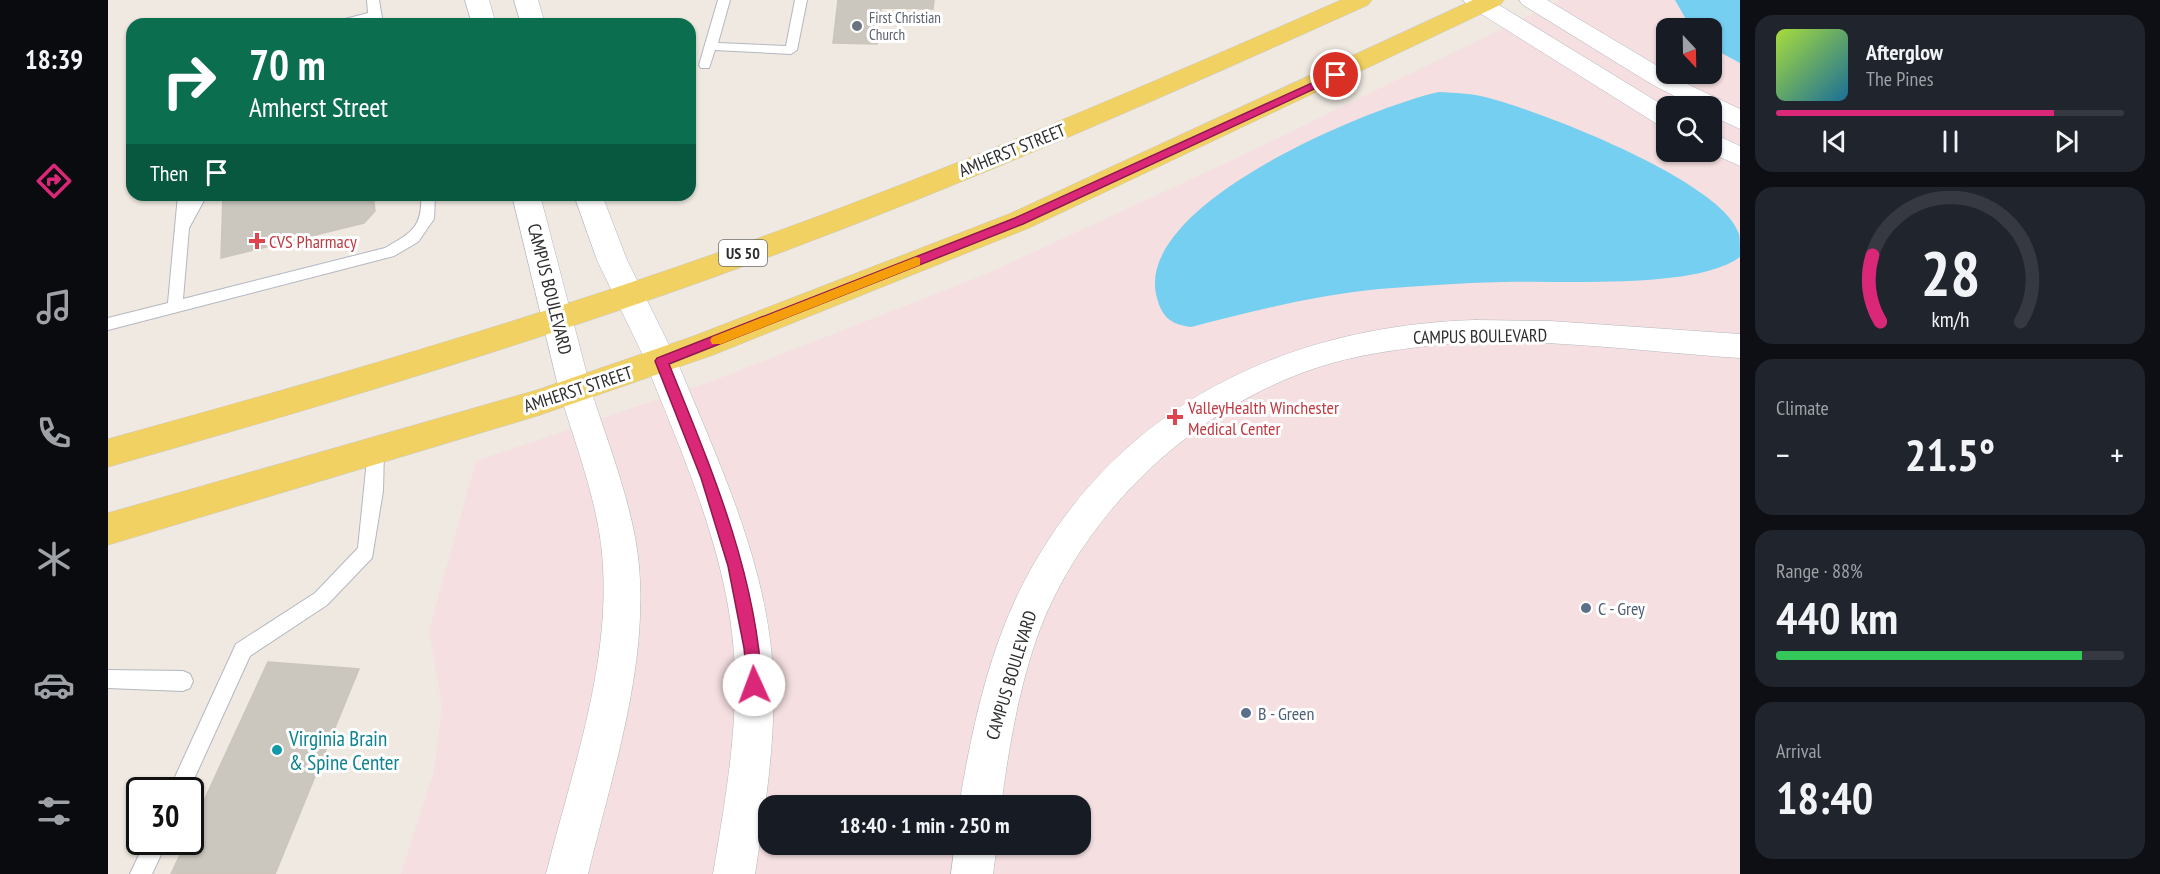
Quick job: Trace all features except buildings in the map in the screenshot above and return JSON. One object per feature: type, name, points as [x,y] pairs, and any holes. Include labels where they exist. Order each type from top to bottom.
[{"type":"main road","name":"AMHERST STREET","points":[[108,453],[676,278],[937,181],[1134,99],[1360,0]]},
{"type":"main road","name":"AMHERST STREET","points":[[108,529],[575,390],[661,361],[1019,221],[1483,2]]},
{"type":"main road","points":[[108,460],[155,440]]},
{"type":"street","points":[[477,0],[482,18]]},
{"type":"street","points":[[526,0],[531,18]]},
{"type":"street","points":[[1531,0],[1662,79],[1740,120]]},
{"type":"street","points":[[1483,2],[1656,112]]},
{"type":"street","points":[[1722,147],[1740,157]]},
{"type":"street","name":"CAMPUS BOULEVARD","points":[[527,201],[555,317],[616,536],[622,590],[621,623],[613,681],[567,874]]},
{"type":"street","points":[[590,201],[628,293],[661,361],[708,478],[740,581],[752,648],[754,685],[746,796],[734,874]]},
{"type":"street","name":"CAMPUS BOULEVARD","points":[[982,795],[988,751],[1014,654],[1031,608],[1053,564],[1072,534],[1118,477],[1157,439],[1216,399],[1246,382],[1301,360],[1368,342],[1435,333],[1520,333],[1740,346]]},
{"type":"street","points":[[972,874],[975,855]]},
{"type":"lane","points":[[373,0],[375,18]]},
{"type":"lane","points":[[705,65],[724,0]]},
{"type":"lane","points":[[710,46],[791,50],[801,0]]},
{"type":"lane","points":[[175,307],[185,201]]},
{"type":"lane","points":[[182,232],[197,201]]},
{"type":"lane","points":[[108,324],[389,252],[413,238],[429,214],[428,201]]},
{"type":"lane","points":[[185,777],[243,650],[321,599],[366,552],[374,490],[376,450]]},
{"type":"lane","points":[[108,679],[183,681]]},
{"type":"lane","points":[[141,874],[150,855]]},
{"type":"shaded area","name":"ValleyHealth Winchester Medical Center","points":[[1561,0],[1740,0],[1740,874],[401,874],[434,771],[442,706],[429,630],[476,461],[715,380],[984,275],[1239,157]]},
{"type":"water","points":[[1675,0],[1740,0],[1740,63],[1722,53],[1722,18],[1685,18]]},
{"type":"water","points":[[1439,92],[1485,97],[1545,116],[1626,150],[1666,171],[1700,192],[1726,213],[1739,234],[1740,257],[1719,267],[1692,275],[1660,279],[1471,283],[1379,289],[1284,304],[1191,327],[1177,324],[1167,318],[1160,308],[1156,294],[1160,260],[1182,226],[1219,194],[1264,164],[1314,139],[1363,117]]},
{"type":"slow traffic","points":[[717,340],[916,262]]},
{"type":"place","name":"First Christian Church","points":[[857,26]]},
{"type":"place","name":"CVS Pharmacy","points":[[257,241]]},
{"type":"place","name":"ValleyHealth Winchester Medical Center","points":[[1175,417]]},
{"type":"place","name":"C - Grey","points":[[1586,608]]},
{"type":"place","name":"B - Green","points":[[1246,713]]},
{"type":"place","name":"Virginia Brain & Spine Center","points":[[277,750]]},
{"type":"route","points":[[754,685],[752,648],[736,566],[708,478],[661,361],[1019,221],[1336,75]]}]
